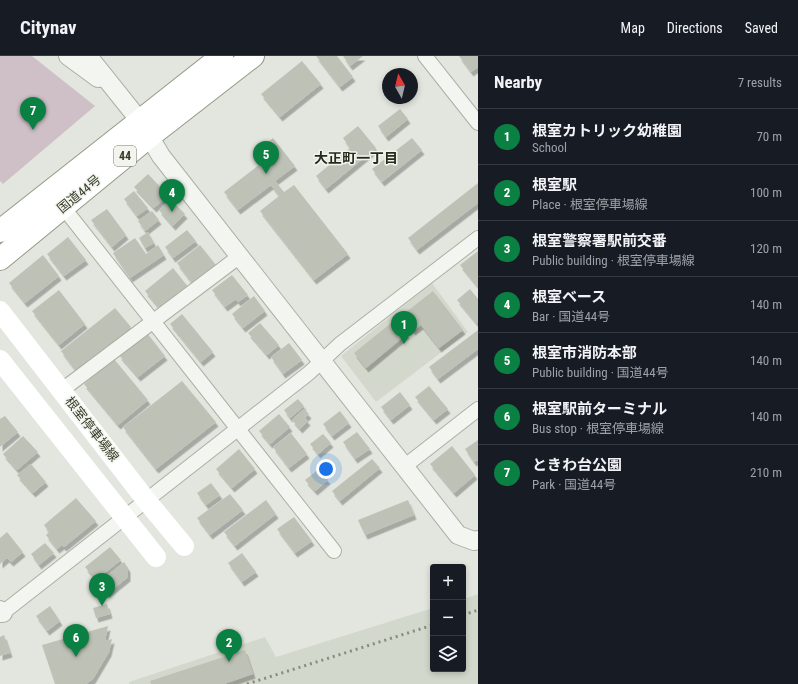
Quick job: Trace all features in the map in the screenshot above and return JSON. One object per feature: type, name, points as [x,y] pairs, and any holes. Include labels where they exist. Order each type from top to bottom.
[{"type":"highway","name":"国道44号","points":[[0,259],[64,207],[222,56]]},
{"type":"highway","name":"国道44号","points":[[0,231],[145,128],[253,56]]},
{"type":"main road","name":"根室停車場線","points":[[0,311],[146,500],[184,546]]},
{"type":"main road","points":[[0,360],[156,557]]},
{"type":"street","points":[[68,56],[119,94]]},
{"type":"street","points":[[88,56],[145,128],[161,156],[458,535],[474,541],[478,540]]},
{"type":"street","points":[[424,56],[478,123]]},
{"type":"street","points":[[64,207],[239,428],[334,551]]},
{"type":"street","points":[[1,613],[125,518],[309,373],[340,344],[478,238]]},
{"type":"street","points":[[62,390],[240,256]]},
{"type":"street","points":[[405,466],[478,409]]},
{"type":"shaded area","points":[[0,56],[32,56],[95,106],[3,184],[0,181]]},
{"type":"shaded area","points":[[432,283],[468,332],[376,402],[341,356]]},
{"type":"shaded area","points":[[478,594],[478,684],[129,684],[129,682],[265,637],[276,657],[430,609],[430,672],[466,672],[466,598]]},
{"type":"building","points":[[316,56],[337,56],[353,77],[340,87]]},
{"type":"building","points":[[343,56],[363,56],[350,66]]},
{"type":"building","points":[[459,56],[478,56],[478,67],[471,72]]},
{"type":"building","points":[[302,61],[321,84],[280,117],[261,94]]},
{"type":"building","points":[[400,109],[408,119],[386,137],[378,126]]},
{"type":"building","points":[[358,126],[376,148],[326,189],[316,176],[350,148],[343,138]]},
{"type":"building","points":[[273,138],[295,166],[275,181],[284,192],[294,185],[348,254],[314,280],[260,211],[279,196],[271,185],[238,210],[224,192],[264,161],[256,151]]},
{"type":"building","points":[[412,138],[422,150],[382,182],[372,169]]},
{"type":"building","points":[[148,174],[168,195],[154,208],[134,187]]},
{"type":"building","points":[[478,183],[478,203],[417,250],[408,238]]},
{"type":"building","points":[[134,191],[148,208],[137,216],[124,199]]},
{"type":"building","points":[[170,199],[185,214],[173,226],[159,210]]},
{"type":"building","points":[[107,209],[126,235],[112,247],[91,220]]},
{"type":"building","points":[[152,211],[159,220],[145,231],[138,221]]},
{"type":"building","points":[[187,230],[196,241],[173,258],[165,247]]},
{"type":"building","points":[[148,232],[154,243],[145,248],[139,238]]},
{"type":"building","points":[[68,237],[86,260],[64,276],[47,254]]},
{"type":"building","points":[[135,238],[146,254],[158,245],[164,255],[130,278],[113,253]]},
{"type":"building","points":[[200,245],[216,265],[192,283],[177,263]]},
{"type":"building","points":[[478,251],[478,287],[460,265]]},
{"type":"building","points":[[43,255],[59,276],[25,303],[9,283]]},
{"type":"building","points":[[173,268],[189,288],[161,310],[145,291]]},
{"type":"building","points":[[232,275],[248,295],[238,302],[236,299],[225,307],[212,290]]},
{"type":"building","points":[[470,289],[478,299],[477,324],[457,300]]},
{"type":"building","points":[[59,290],[85,324],[59,345],[32,311]]},
{"type":"building","points":[[433,291],[463,330],[439,348],[421,325],[413,331],[401,316]]},
{"type":"building","points":[[254,296],[265,311],[243,328],[232,314]]},
{"type":"building","points":[[115,308],[131,327],[76,371],[61,351]]},
{"type":"building","points":[[182,314],[213,352],[201,362],[170,324]]},
{"type":"building","points":[[396,319],[407,334],[366,368],[354,353]]},
{"type":"building","points":[[260,323],[279,345],[267,355],[248,333]]},
{"type":"building","points":[[478,330],[478,349],[438,379],[429,367]]},
{"type":"building","points":[[147,333],[165,356],[138,377],[119,355]]},
{"type":"building","points":[[289,343],[302,360],[283,374],[271,357]]},
{"type":"building","points":[[114,359],[148,400],[118,425],[84,384]]},
{"type":"building","points":[[182,381],[216,422],[156,469],[123,427]]},
{"type":"building","points":[[429,386],[448,409],[434,420],[415,397]]},
{"type":"building","points":[[400,392],[410,405],[391,420],[381,407]]},
{"type":"building","points":[[298,399],[304,406],[290,418],[284,410]]},
{"type":"building","points":[[304,409],[309,414],[305,418],[308,421],[300,429],[292,420]]},
{"type":"building","points":[[340,411],[349,423],[332,436],[323,424]]},
{"type":"building","points":[[279,414],[290,427],[270,444],[259,431]]},
{"type":"building","points":[[5,416],[18,432],[0,447],[0,419]]},
{"type":"building","points":[[357,432],[370,449],[355,459],[343,442]]},
{"type":"building","points":[[291,433],[307,454],[289,468],[273,447]]},
{"type":"building","points":[[323,434],[331,443],[318,454],[310,444]]},
{"type":"building","points":[[23,436],[38,452],[17,470],[3,454]]},
{"type":"building","points":[[478,440],[478,460],[474,462],[465,449]]},
{"type":"building","points":[[452,446],[475,475],[454,493],[430,464]]},
{"type":"building","points":[[239,449],[255,469],[232,488],[216,469]]},
{"type":"building","points":[[372,459],[380,468],[340,501],[332,491]]},
{"type":"building","points":[[31,464],[46,482],[33,493],[17,475]]},
{"type":"building","points":[[319,469],[328,480],[315,491],[305,480]]},
{"type":"building","points":[[211,483],[220,495],[206,505],[197,493]]},
{"type":"building","points":[[230,494],[243,510],[210,535],[197,518]]},
{"type":"building","points":[[76,498],[96,521],[64,547],[62,545],[57,549],[46,535],[49,532],[44,525]]},
{"type":"building","points":[[266,500],[276,514],[235,546],[224,532]]},
{"type":"building","points":[[408,500],[414,515],[365,535],[358,520]]},
{"type":"building","points":[[294,517],[312,541],[295,553],[277,529]]},
{"type":"building","points":[[7,532],[23,552],[11,562],[7,558],[0,564],[0,538]]},
{"type":"building","points":[[45,543],[54,553],[39,565],[31,554]]},
{"type":"building","points":[[110,547],[121,560],[96,580],[85,567]]},
{"type":"building","points":[[242,553],[256,572],[242,582],[228,563]]},
{"type":"building","points":[[124,562],[128,568],[128,577],[107,594],[98,583]]},
{"type":"building","points":[[107,604],[110,614],[96,618],[93,608]]},
{"type":"building","points":[[50,606],[60,621],[47,631],[36,616]]},
{"type":"building","points":[[108,626],[105,641],[112,639],[109,652],[93,679],[86,684],[55,684],[42,645]]},
{"type":"building","points":[[4,635],[10,653],[0,656],[0,637]]},
{"type":"building","points":[[245,650],[253,674],[224,684],[151,684],[150,681]]},
{"type":"railway","points":[[466,614],[478,610]]},
{"type":"railway","points":[[247,684],[430,626]]},
{"type":"place","name":"ときわ台公園","points":[[33,130]]},
{"type":"place","name":"根室市消防本部","points":[[266,174]]},
{"type":"place","name":"根室ベース","points":[[172,212]]},
{"type":"place","name":"根室カトリック幼稚園","points":[[404,344]]},
{"type":"place","name":"根室警察署駅前交番","points":[[102,606]]},
{"type":"place","name":"根室駅前ターミナル","points":[[76,657]]},
{"type":"place","name":"根室駅","points":[[229,662]]},
{"type":"district","name":"大正町一丁目","points":[[356,158]]}]
